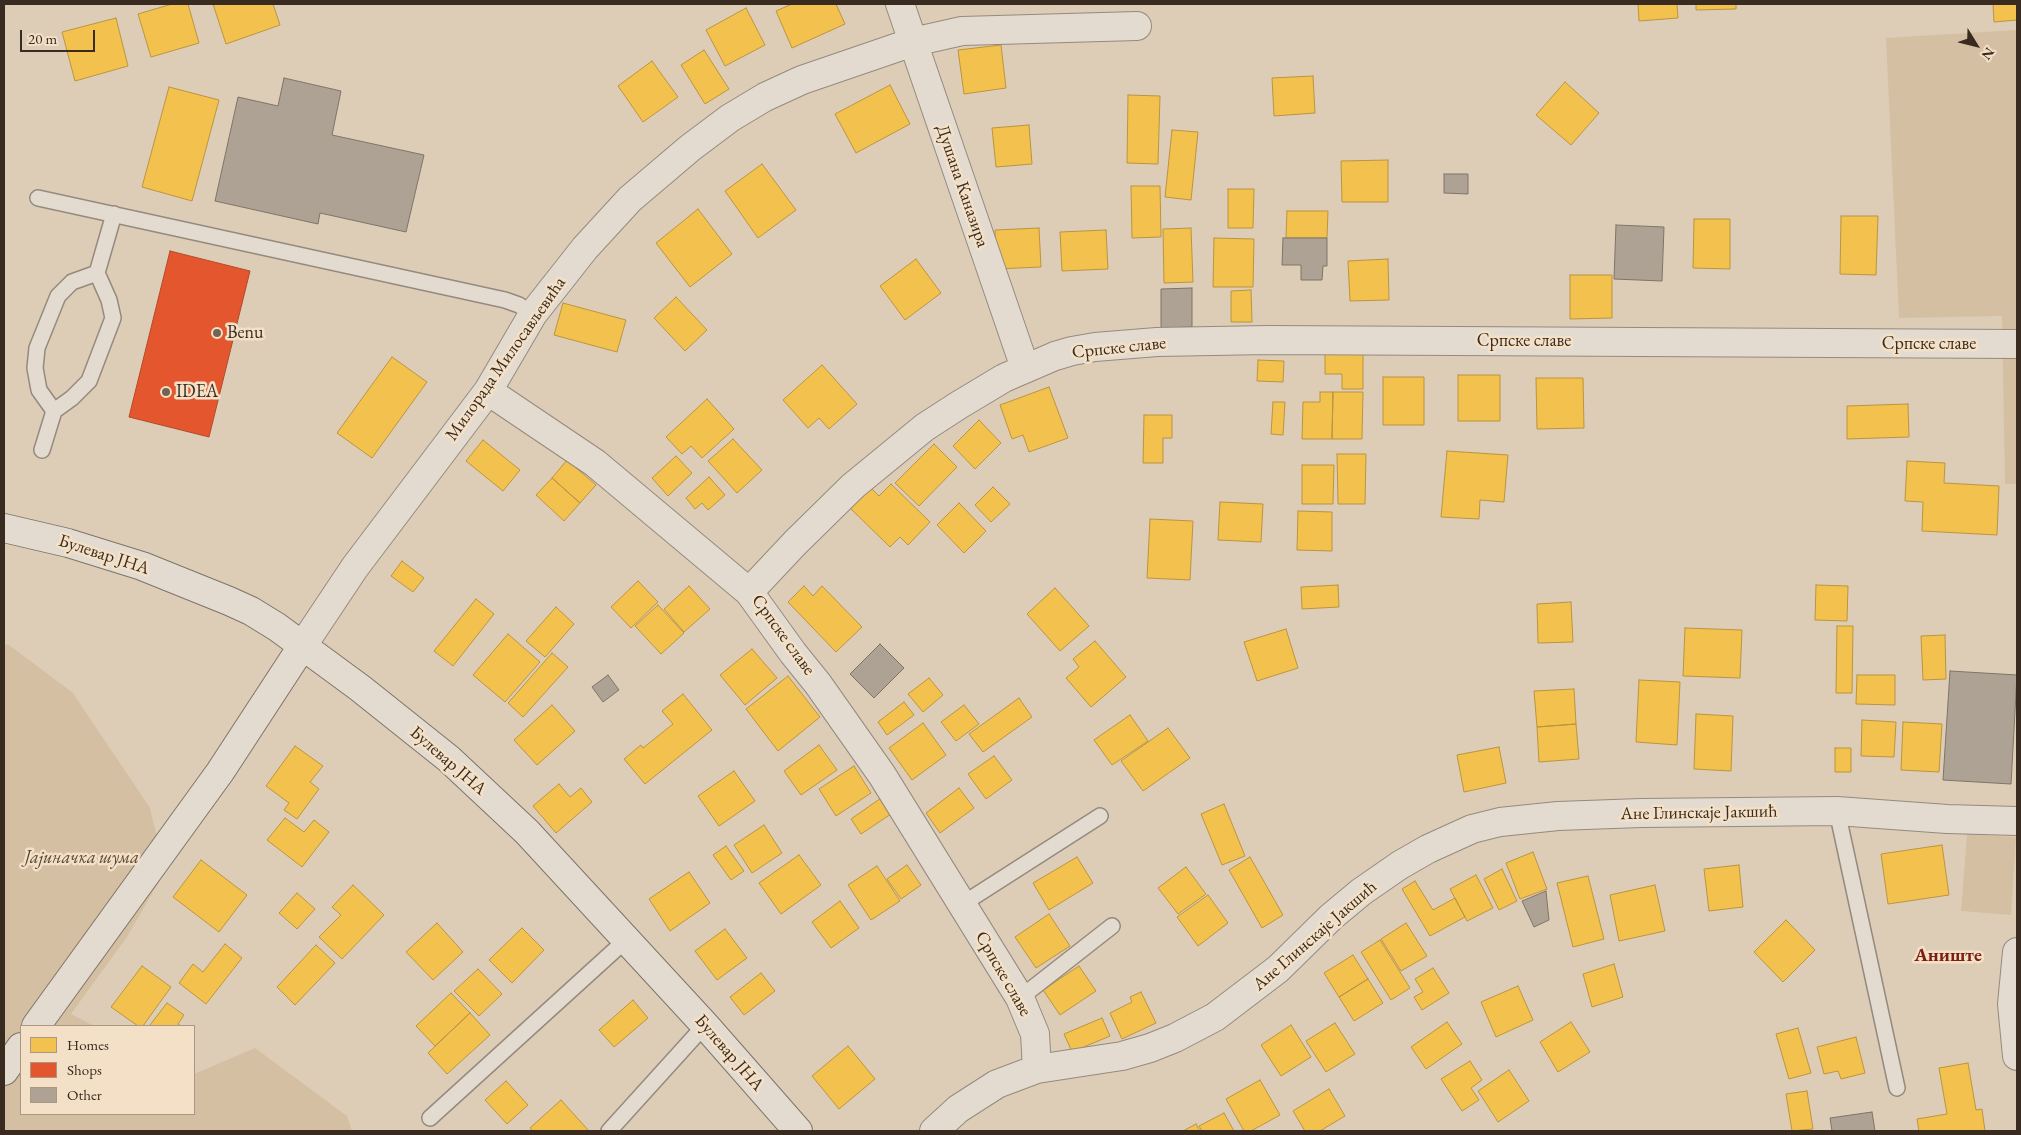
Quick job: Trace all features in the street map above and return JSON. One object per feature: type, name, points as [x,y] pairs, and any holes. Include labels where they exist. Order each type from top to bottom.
[{"type":"street","name":"Душана Каназира","points":[[900,4],[1025,368]]},
{"type":"street","name":"Милорада Милосављевића","points":[[37,1025],[220,772],[356,567],[488,391],[533,314],[585,248],[630,199],[690,148],[730,118],[765,97],[802,80],[913,42],[962,31],[1137,26]]},
{"type":"street","name":"Српске славе","points":[[1037,1069],[1035,1034],[1020,998],[882,775],[818,684],[749,592],[853,486],[901,446],[959,405],[1025,368],[1072,351],[1095,347],[1157,342],[1278,340],[2017,344]]},
{"type":"street","points":[[488,391],[596,463],[749,592]]},
{"type":"street","name":"Булевар ЈНА","points":[[4,528],[68,543],[142,566],[251,612],[303,645],[368,693],[455,765],[527,832],[705,1025],[798,1131]]},
{"type":"street","name":"Ане Глинскаје Јакшић","points":[[934,1131],[958,1109],[997,1084],[1037,1069],[1122,1056],[1175,1038],[1215,1017],[1278,969],[1331,917],[1361,892],[1400,865],[1428,849],[1472,829],[1500,822],[1558,816],[1837,811],[1947,819],[2017,821]]},
{"type":"street","points":[[2017,952],[2012,1004],[2017,1056]]},
{"type":"street","points":[[4,1071],[20,1048]]},
{"type":"lane","points":[[38,198],[505,300],[519,305],[533,314]]},
{"type":"lane","points":[[42,450],[54,411],[72,398],[89,381],[113,318],[109,300],[97,273],[114,214]]},
{"type":"lane","points":[[54,411],[39,390],[35,368],[37,348],[58,296],[72,282],[97,273]]},
{"type":"lane","points":[[1837,811],[1897,1088]]},
{"type":"lane","points":[[961,905],[1100,816]]},
{"type":"lane","points":[[1020,998],[1112,926]]},
{"type":"lane","points":[[430,1118],[627,939]]},
{"type":"lane","points":[[608,1131],[705,1025]]},
{"type":"green space","points":[[2017,30],[2017,484],[2005,484],[2002,316],[1899,318],[1886,38]]},
{"type":"green space","name":"Јајиначка шума","points":[[4,644],[9,645],[73,693],[150,808],[165,871],[127,937],[71,1014],[92,1025],[20,1025],[20,1115],[195,1115],[195,1074],[255,1048],[347,1116],[352,1131],[4,1131]]},
{"type":"green space","points":[[1967,834],[2016,837],[2011,915],[1961,911]]},
{"type":"building: Homes","points":[[172,4],[188,4],[199,43],[151,57],[138,14]]},
{"type":"building: Homes","points":[[213,4],[273,4],[280,25],[226,44]]},
{"type":"building: Homes","points":[[792,4],[836,4],[845,24],[792,48],[776,11]]},
{"type":"building: Homes","points":[[1638,4],[1677,4],[1678,18],[1639,21]]},
{"type":"building: Homes","points":[[1696,4],[1736,4],[1736,9],[1696,10]]},
{"type":"building: Homes","points":[[1993,4],[2017,4],[2017,20],[1994,22]]},
{"type":"building: Homes","points":[[746,8],[765,45],[725,66],[706,30]]},
{"type":"building: Homes","points":[[116,18],[128,66],[75,81],[62,32]]},
{"type":"building: Homes","points":[[1001,45],[1006,88],[964,94],[958,50]]},
{"type":"building: Homes","points":[[704,50],[729,89],[705,104],[681,65]]},
{"type":"building: Homes","points":[[652,61],[678,97],[643,122],[618,86]]},
{"type":"building: Homes","points":[[1313,76],[1315,113],[1274,116],[1272,78]]},
{"type":"building: Homes","points":[[1565,82],[1599,113],[1571,145],[1536,115]]},
{"type":"building: Homes","points":[[890,85],[910,124],[856,153],[835,114]]},
{"type":"building: Homes","points":[[169,87],[219,100],[192,201],[142,187]]},
{"type":"building: Homes","points":[[1128,95],[1160,96],[1158,164],[1127,163]]},
{"type":"building: Homes","points":[[1029,125],[1032,164],[996,167],[992,128]]},
{"type":"building: Homes","points":[[1172,130],[1198,132],[1191,200],[1165,197]]},
{"type":"building: Homes","points":[[1388,160],[1388,202],[1342,202],[1341,161]]},
{"type":"building: Homes","points":[[762,164],[796,210],[758,238],[725,191]]},
{"type":"building: Homes","points":[[1131,186],[1160,186],[1161,237],[1132,238]]},
{"type":"building: Homes","points":[[1228,189],[1254,189],[1253,228],[1228,228]]},
{"type":"building: Homes","points":[[698,209],[732,254],[690,287],[656,243]]},
{"type":"building: Homes","points":[[1287,211],[1328,211],[1327,238],[1286,238]]},
{"type":"building: Homes","points":[[1841,216],[1878,216],[1876,275],[1840,274]]},
{"type":"building: Homes","points":[[1694,219],[1730,219],[1730,269],[1693,268]]},
{"type":"building: Homes","points":[[1039,228],[1041,267],[996,269],[995,230]]},
{"type":"building: Homes","points":[[1191,228],[1193,282],[1164,283],[1163,229]]},
{"type":"building: Homes","points":[[1106,230],[1108,269],[1062,271],[1060,232]]},
{"type":"building: Homes","points":[[1214,238],[1254,239],[1253,287],[1213,287]]},
{"type":"building: Homes","points":[[916,259],[941,293],[905,320],[880,286]]},
{"type":"building: Homes","points":[[1388,259],[1389,300],[1350,301],[1348,261]]},
{"type":"building: Homes","points":[[1570,275],[1612,275],[1612,318],[1570,319]]},
{"type":"building: Homes","points":[[1251,290],[1252,322],[1231,322],[1231,291]]},
{"type":"building: Homes","points":[[676,297],[707,330],[685,351],[654,318]]},
{"type":"building: Homes","points":[[563,303],[626,320],[617,352],[554,335]]},
{"type":"building: Homes","points":[[1325,348],[1363,348],[1363,389],[1342,389],[1342,374],[1325,374]]},
{"type":"building: Homes","points":[[392,357],[427,382],[372,458],[337,433]]},
{"type":"building: Homes","points":[[1258,360],[1284,361],[1283,382],[1257,381]]},
{"type":"building: Homes","points":[[822,365],[857,404],[829,429],[819,418],[808,428],[783,400]]},
{"type":"building: Homes","points":[[1458,375],[1500,375],[1500,421],[1458,421]]},
{"type":"building: Homes","points":[[1383,377],[1424,377],[1424,425],[1383,425]]},
{"type":"building: Homes","points":[[1536,378],[1583,378],[1584,428],[1537,429]]},
{"type":"building: Homes","points":[[1049,387],[1068,438],[1029,452],[1023,435],[1012,439],[1000,405]]},
{"type":"building: Homes","points":[[1320,392],[1333,392],[1332,439],[1302,439],[1303,402],[1320,402]]},
{"type":"building: Homes","points":[[1333,392],[1363,392],[1362,439],[1332,439]]},
{"type":"building: Homes","points":[[707,399],[734,429],[702,458],[691,446],[682,454],[666,437]]},
{"type":"building: Homes","points":[[1273,402],[1285,402],[1283,435],[1271,434]]},
{"type":"building: Homes","points":[[1908,404],[1909,437],[1847,439],[1847,406]]},
{"type":"building: Homes","points":[[1144,415],[1172,415],[1172,438],[1163,438],[1163,463],[1143,463]]},
{"type":"building: Homes","points":[[979,420],[1001,443],[975,469],[953,446]]},
{"type":"building: Homes","points":[[733,439],[762,470],[737,493],[708,461]]},
{"type":"building: Homes","points":[[483,440],[520,470],[503,491],[466,461]]},
{"type":"building: Homes","points":[[934,444],[957,467],[919,506],[895,483]]},
{"type":"building: Homes","points":[[1447,451],[1508,455],[1504,502],[1480,500],[1479,519],[1441,517]]},
{"type":"building: Homes","points":[[1337,454],[1366,454],[1365,504],[1338,504]]},
{"type":"building: Homes","points":[[676,456],[692,473],[668,496],[652,478]]},
{"type":"building: Homes","points":[[567,460],[596,485],[580,503],[552,478]]},
{"type":"building: Homes","points":[[1907,461],[1945,463],[1944,483],[1999,486],[1997,535],[1922,531],[1923,502],[1905,501]]},
{"type":"building: Homes","points":[[1302,465],[1334,465],[1333,504],[1302,504]]},
{"type":"building: Homes","points":[[709,477],[725,495],[708,510],[702,503],[695,509],[686,498]]},
{"type":"building: Homes","points":[[552,478],[580,503],[564,521],[536,495]]},
{"type":"building: Homes","points":[[891,484],[930,522],[908,545],[900,537],[890,547],[850,508],[870,487],[879,496]]},
{"type":"building: Homes","points":[[993,487],[1010,504],[991,522],[975,505]]},
{"type":"building: Homes","points":[[1220,502],[1263,504],[1261,542],[1218,540]]},
{"type":"building: Homes","points":[[959,503],[986,531],[964,553],[937,525]]},
{"type":"building: Homes","points":[[1298,511],[1332,512],[1332,551],[1297,550]]},
{"type":"building: Homes","points":[[1150,519],[1193,521],[1190,580],[1147,578]]},
{"type":"building: Homes","points":[[402,561],[424,578],[413,592],[391,576]]},
{"type":"building: Homes","points":[[638,581],[658,602],[631,628],[611,607]]},
{"type":"building: Homes","points":[[1338,585],[1339,607],[1302,609],[1301,587]]},
{"type":"building: Homes","points":[[1816,585],[1848,586],[1847,621],[1815,620]]},
{"type":"building: Homes","points":[[689,586],[710,609],[684,632],[664,609]]},
{"type":"building: Homes","points":[[804,586],[813,596],[822,586],[862,627],[836,652],[788,602]]},
{"type":"building: Homes","points":[[1055,588],[1089,626],[1060,651],[1027,614]]},
{"type":"building: Homes","points":[[476,599],[494,614],[453,666],[434,651]]},
{"type":"building: Homes","points":[[1571,602],[1573,642],[1538,643],[1537,604]]},
{"type":"building: Homes","points":[[658,605],[684,633],[661,654],[635,626]]},
{"type":"building: Homes","points":[[556,607],[574,624],[545,657],[526,641]]},
{"type":"building: Homes","points":[[1837,626],[1853,626],[1852,693],[1836,693]]},
{"type":"building: Homes","points":[[1685,628],[1742,630],[1740,678],[1683,676]]},
{"type":"building: Homes","points":[[1286,629],[1298,668],[1257,681],[1244,642]]},
{"type":"building: Homes","points":[[508,634],[540,662],[505,702],[473,675]]},
{"type":"building: Homes","points":[[1945,635],[1946,679],[1923,680],[1921,636]]},
{"type":"building: Homes","points":[[1095,641],[1126,677],[1091,707],[1066,678],[1079,667],[1073,659]]},
{"type":"building: Homes","points":[[752,649],[777,678],[745,705],[720,675]]},
{"type":"building: Homes","points":[[552,653],[568,667],[523,717],[508,703]]},
{"type":"building: Homes","points":[[1857,675],[1895,675],[1895,705],[1856,704]]},
{"type":"building: Homes","points":[[788,676],[820,717],[778,751],[746,709]]},
{"type":"building: Homes","points":[[929,678],[943,695],[923,712],[908,694]]},
{"type":"building: Homes","points":[[1639,680],[1680,682],[1677,745],[1636,742]]},
{"type":"building: Homes","points":[[1574,689],[1576,724],[1537,727],[1534,691]]},
{"type":"building: Homes","points":[[683,694],[712,730],[645,784],[624,759],[641,745],[643,748],[673,724],[662,711]]},
{"type":"building: Homes","points":[[1019,698],[1032,717],[983,752],[969,734]]},
{"type":"building: Homes","points":[[904,702],[914,715],[887,735],[878,722]]},
{"type":"building: Homes","points":[[552,705],[575,731],[537,765],[514,740]]},
{"type":"building: Homes","points":[[964,705],[979,724],[956,741],[941,722]]},
{"type":"building: Homes","points":[[1696,714],[1733,716],[1731,771],[1694,769]]},
{"type":"building: Homes","points":[[1130,715],[1148,741],[1112,765],[1094,740]]},
{"type":"building: Homes","points":[[1862,720],[1896,722],[1894,757],[1861,756]]},
{"type":"building: Homes","points":[[1903,722],[1942,724],[1939,772],[1901,770]]},
{"type":"building: Homes","points":[[923,723],[946,755],[912,780],[889,748]]},
{"type":"building: Homes","points":[[1576,724],[1579,759],[1539,762],[1537,727]]},
{"type":"building: Homes","points":[[1168,728],[1190,758],[1143,791],[1121,761]]},
{"type":"building: Homes","points":[[819,745],[837,770],[801,795],[784,771]]},
{"type":"building: Homes","points":[[295,746],[323,766],[310,782],[319,789],[297,819],[284,810],[289,803],[266,786]]},
{"type":"building: Homes","points":[[1499,747],[1506,783],[1464,792],[1457,755]]},
{"type":"building: Homes","points":[[1835,748],[1851,748],[1851,772],[1835,772]]},
{"type":"building: Homes","points":[[994,756],[1012,780],[986,799],[968,774]]},
{"type":"building: Homes","points":[[854,766],[871,793],[836,816],[819,789]]},
{"type":"building: Homes","points":[[734,771],[755,801],[719,826],[698,796]]},
{"type":"building: Homes","points":[[559,784],[570,797],[581,788],[592,802],[556,833],[533,806]]},
{"type":"building: Homes","points":[[959,788],[974,808],[940,833],[926,813]]},
{"type":"building: Homes","points":[[884,796],[894,812],[861,834],[851,819]]},
{"type":"building: Homes","points":[[1224,804],[1245,856],[1222,865],[1201,814]]},
{"type":"building: Homes","points":[[285,818],[304,832],[314,820],[329,832],[302,867],[267,840]]},
{"type":"building: Homes","points":[[764,825],[782,853],[752,873],[734,845]]},
{"type":"building: Homes","points":[[1942,845],[1949,895],[1888,904],[1881,854]]},
{"type":"building: Homes","points":[[726,846],[744,871],[731,880],[713,855]]},
{"type":"building: Homes","points":[[1533,852],[1547,889],[1520,899],[1506,863]]},
{"type":"building: Homes","points":[[799,855],[821,885],[781,914],[759,883]]},
{"type":"building: Homes","points":[[1077,857],[1093,883],[1049,910],[1033,883]]},
{"type":"building: Homes","points":[[1250,857],[1283,915],[1262,928],[1229,870]]},
{"type":"building: Homes","points":[[201,860],[247,895],[219,932],[173,897]]},
{"type":"building: Homes","points":[[907,865],[921,885],[901,899],[887,879]]},
{"type":"building: Homes","points":[[1739,865],[1743,907],[1709,911],[1704,869]]},
{"type":"building: Homes","points":[[877,866],[900,901],[871,920],[848,885]]},
{"type":"building: Homes","points":[[1186,867],[1206,894],[1178,914],[1158,888]]},
{"type":"building: Homes","points":[[1502,869],[1517,901],[1499,910],[1484,879]]},
{"type":"building: Homes","points":[[689,872],[710,903],[670,931],[649,899]]},
{"type":"building: Homes","points":[[1476,875],[1493,908],[1467,921],[1450,889]]},
{"type":"building: Homes","points":[[1588,876],[1604,939],[1573,947],[1557,883]]},
{"type":"building: Homes","points":[[1415,881],[1433,910],[1455,898],[1465,917],[1430,936],[1402,889]]},
{"type":"building: Homes","points":[[353,885],[384,915],[342,959],[319,937],[341,915],[332,907]]},
{"type":"building: Homes","points":[[1655,885],[1665,931],[1619,941],[1610,895]]},
{"type":"building: Homes","points":[[297,893],[315,909],[297,929],[279,913]]},
{"type":"building: Homes","points":[[1208,895],[1228,923],[1198,946],[1177,917]]},
{"type":"building: Homes","points":[[840,901],[859,928],[831,948],[812,922]]},
{"type":"building: Homes","points":[[1049,914],[1070,946],[1036,968],[1015,937]]},
{"type":"building: Homes","points":[[1786,920],[1815,950],[1783,982],[1754,952]]},
{"type":"building: Homes","points":[[437,923],[463,952],[433,980],[406,952]]},
{"type":"building: Homes","points":[[1406,923],[1427,956],[1401,971],[1381,939]]},
{"type":"building: Homes","points":[[522,928],[544,950],[512,983],[489,960]]},
{"type":"building: Homes","points":[[725,929],[747,958],[717,980],[695,951]]},
{"type":"building: Homes","points":[[1380,940],[1410,988],[1391,1000],[1361,952]]},
{"type":"building: Homes","points":[[225,944],[242,958],[206,1004],[179,983],[193,964],[203,972]]},
{"type":"building: Homes","points":[[316,945],[335,963],[295,1005],[277,987]]},
{"type":"building: Homes","points":[[1353,955],[1368,979],[1339,997],[1324,973]]},
{"type":"building: Homes","points":[[1614,964],[1623,997],[1592,1007],[1583,974]]},
{"type":"building: Homes","points":[[142,966],[171,987],[144,1025],[137,1025],[111,1007]]},
{"type":"building: Homes","points":[[1079,966],[1096,991],[1060,1015],[1043,990]]},
{"type":"building: Homes","points":[[1433,968],[1449,993],[1422,1010],[1414,997],[1423,992],[1415,979]]},
{"type":"building: Homes","points":[[478,969],[502,994],[479,1016],[454,991]]},
{"type":"building: Homes","points":[[761,973],[775,991],[744,1015],[730,997]]},
{"type":"building: Homes","points":[[1368,979],[1383,1003],[1354,1021],[1339,997]]},
{"type":"building: Homes","points":[[1518,986],[1533,1020],[1496,1037],[1481,1002]]},
{"type":"building: Homes","points":[[1141,992],[1156,1023],[1122,1039],[1110,1013],[1132,1002],[1130,997]]},
{"type":"building: Homes","points":[[451,993],[470,1013],[435,1046],[416,1026]]},
{"type":"building: Homes","points":[[633,1000],[648,1018],[614,1047],[599,1030]]},
{"type":"building: Homes","points":[[167,1003],[184,1015],[178,1024],[180,1025],[150,1025]]},
{"type":"building: Homes","points":[[470,1013],[490,1035],[447,1074],[428,1053]]},
{"type":"building: Homes","points":[[1102,1018],[1110,1036],[1072,1052],[1064,1034]]},
{"type":"building: Homes","points":[[1447,1022],[1462,1044],[1426,1069],[1411,1047]]},
{"type":"building: Homes","points":[[1571,1022],[1590,1052],[1558,1072],[1540,1042]]},
{"type":"building: Homes","points":[[1335,1023],[1355,1054],[1326,1072],[1306,1041]]},
{"type":"building: Homes","points":[[1291,1025],[1311,1057],[1281,1076],[1261,1045]]},
{"type":"building: Homes","points":[[1798,1028],[1811,1073],[1789,1079],[1776,1034]]},
{"type":"building: Homes","points":[[1856,1037],[1865,1073],[1841,1079],[1838,1071],[1824,1074],[1817,1047]]},
{"type":"building: Homes","points":[[848,1046],[875,1079],[839,1109],[812,1076]]},
{"type":"building: Homes","points":[[1470,1061],[1482,1080],[1471,1088],[1479,1100],[1462,1111],[1441,1079]]},
{"type":"building: Homes","points":[[1968,1063],[1976,1110],[1982,1109],[1985,1131],[1919,1131],[1917,1119],[1947,1114],[1939,1068]]},
{"type":"building: Homes","points":[[1509,1070],[1529,1101],[1498,1122],[1478,1091]]},
{"type":"building: Homes","points":[[1260,1080],[1280,1115],[1251,1131],[1244,1131],[1226,1099]]},
{"type":"building: Homes","points":[[506,1081],[528,1105],[507,1124],[485,1100]]},
{"type":"building: Homes","points":[[1329,1089],[1345,1116],[1320,1131],[1305,1131],[1293,1111]]},
{"type":"building: Homes","points":[[1807,1091],[1813,1129],[1792,1131],[1786,1094]]},
{"type":"building: Homes","points":[[561,1100],[589,1131],[533,1131],[530,1128]]},
{"type":"building: Homes","points":[[1224,1113],[1234,1131],[1202,1131],[1199,1126]]},
{"type":"building: Homes","points":[[1196,1124],[1200,1131],[1183,1131]]},
{"type":"building: Shops","points":[[170,251],[250,271],[209,437],[129,417]]},
{"type":"building: Other","points":[[284,78],[341,91],[332,135],[424,155],[406,232],[320,213],[318,224],[215,201],[238,97],[278,106]]},
{"type":"building: Other","points":[[1444,174],[1468,174],[1468,194],[1444,193]]},
{"type":"building: Other","points":[[1616,225],[1664,227],[1662,281],[1614,279]]},
{"type":"building: Other","points":[[1283,238],[1327,238],[1327,266],[1323,266],[1322,280],[1301,280],[1301,265],[1282,265]]},
{"type":"building: Other","points":[[1192,288],[1192,327],[1161,328],[1161,289]]},
{"type":"building: Other","points":[[880,644],[904,668],[874,698],[850,674]]},
{"type":"building: Other","points":[[1950,671],[2017,675],[2011,784],[1943,780]]},
{"type":"building: Other","points":[[608,675],[619,690],[603,702],[592,687]]},
{"type":"building: Other","points":[[1546,891],[1549,920],[1534,927],[1522,901]]},
{"type":"building: Other","points":[[1872,1112],[1875,1131],[1832,1131],[1830,1118]]},
{"type":"place","name":"Benu","points":[[217,333]]},
{"type":"place","name":"IDEA","points":[[166,392]]},
{"type":"district","name":"Аниште","points":[[1948,956]]}]
